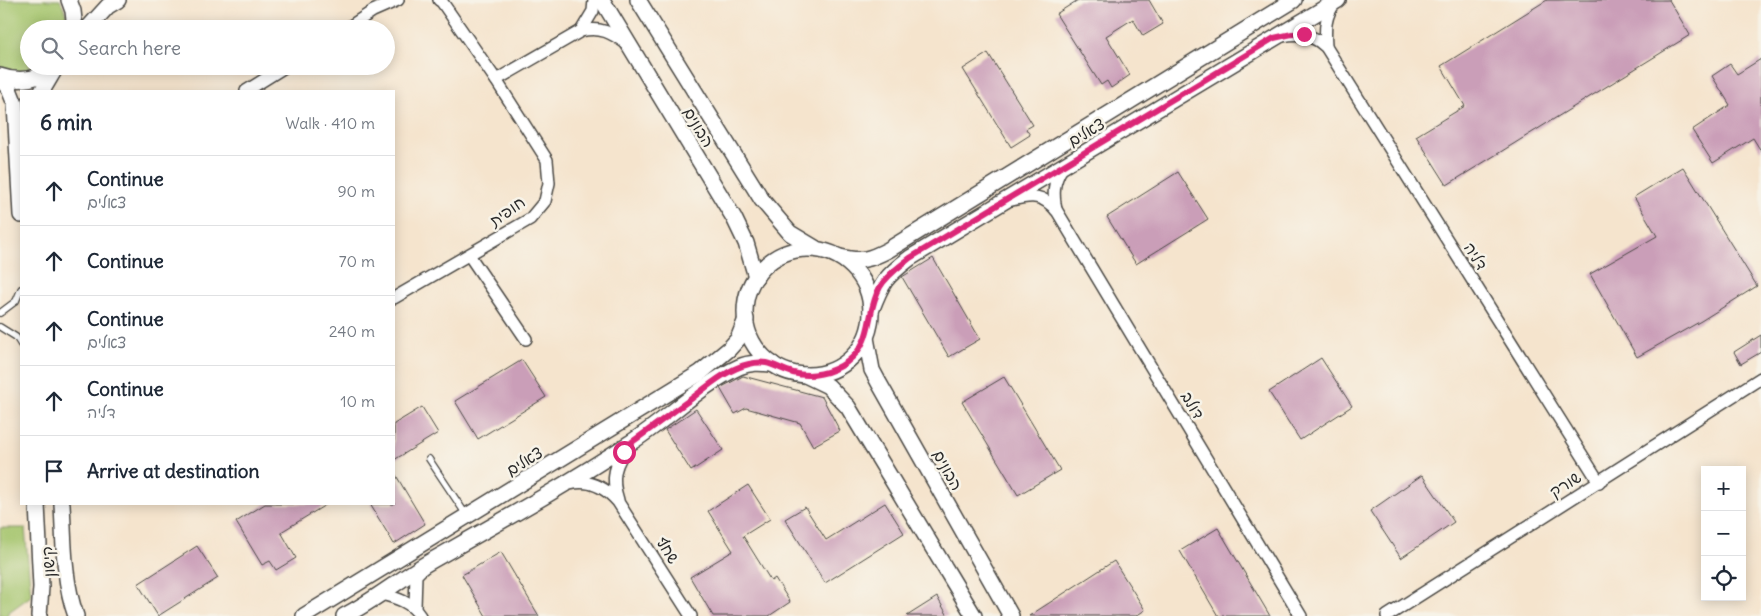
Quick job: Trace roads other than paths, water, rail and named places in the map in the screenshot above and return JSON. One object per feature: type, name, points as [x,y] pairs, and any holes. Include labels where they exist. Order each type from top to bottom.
[{"type":"street","points":[[69,0],[74,20]]},
{"type":"street","points":[[95,20],[108,6],[118,0]]},
{"type":"street","points":[[360,20],[373,11],[398,0]]},
{"type":"street","name":"חופית","points":[[395,297],[530,218],[545,200],[549,183],[547,160],[496,80],[439,0]]},
{"type":"street","points":[[581,31],[593,11],[594,0]]},
{"type":"street","name":"הבונים","points":[[602,0],[734,218],[746,243],[756,277]]},
{"type":"street","name":"הבונים","points":[[638,0],[762,200],[790,233],[817,249]]},
{"type":"street","name":"צאלים","points":[[840,257],[856,261],[866,260],[888,250],[1294,0]]},
{"type":"street","points":[[1326,47],[1326,19],[1330,9],[1338,0]]},
{"type":"street","name":"צאלים","points":[[871,311],[879,288],[896,269],[910,258],[1338,0]]},
{"type":"street","points":[[496,80],[581,31],[596,29],[604,31],[631,47]]},
{"type":"street","name":"דליה","points":[[1274,38],[1292,34],[1304,34],[1321,42],[1326,47],[1599,482]]},
{"type":"street","points":[[0,77],[28,79],[41,75]]},
{"type":"street","points":[[42,90],[50,75]]},
{"type":"street","points":[[248,90],[272,75]]},
{"type":"street","points":[[0,77],[9,89],[15,104],[20,196]]},
{"type":"street","name":"דולב","points":[[1056,211],[1054,186],[1056,177],[1063,166]]},
{"type":"street","name":"דולב","points":[[1006,201],[1031,196],[1042,198],[1050,203],[1056,211],[1301,616]]},
{"type":"street","points":[[803,375],[819,374],[834,370],[847,362],[858,351],[866,338],[870,325],[869,295],[863,280],[853,267],[840,257],[817,249],[799,249],[782,254],[768,263],[756,277],[749,290],[746,304],[746,319],[750,336],[760,352],[773,364],[828,386],[848,407],[974,616]]},
{"type":"street","points":[[469,255],[526,339]]},
{"type":"street","name":"צאלים","points":[[304,616],[700,373],[738,339],[746,319]]},
{"type":"street","name":"הבונים","points":[[866,338],[868,354],[875,376],[1011,616]]},
{"type":"street","points":[[346,615],[428,563],[564,486],[632,442],[716,380],[740,367],[761,362],[773,364]]},
{"type":"street","name":"שורק","points":[[1387,616],[1761,378]]},
{"type":"street","name":"שחף","points":[[618,502],[614,488],[615,468],[621,456],[632,442]]},
{"type":"street","name":"שחף","points":[[564,486],[581,481],[593,483],[604,488],[618,502],[691,616]]},
{"type":"street","name":"קישון","points":[[37,505],[41,587],[39,616]]},
{"type":"street","name":"קישון","points":[[62,505],[66,581],[76,616]]},
{"type":"street","points":[[417,612],[416,575],[428,563]]},
{"type":"street","points":[[346,615],[381,594],[397,598],[417,612]]},
{"type":"lane","points":[[0,313],[16,301],[20,291]]},
{"type":"lane","points":[[0,327],[16,337],[20,343]]},
{"type":"lane","points":[[428,459],[467,516]]}]
